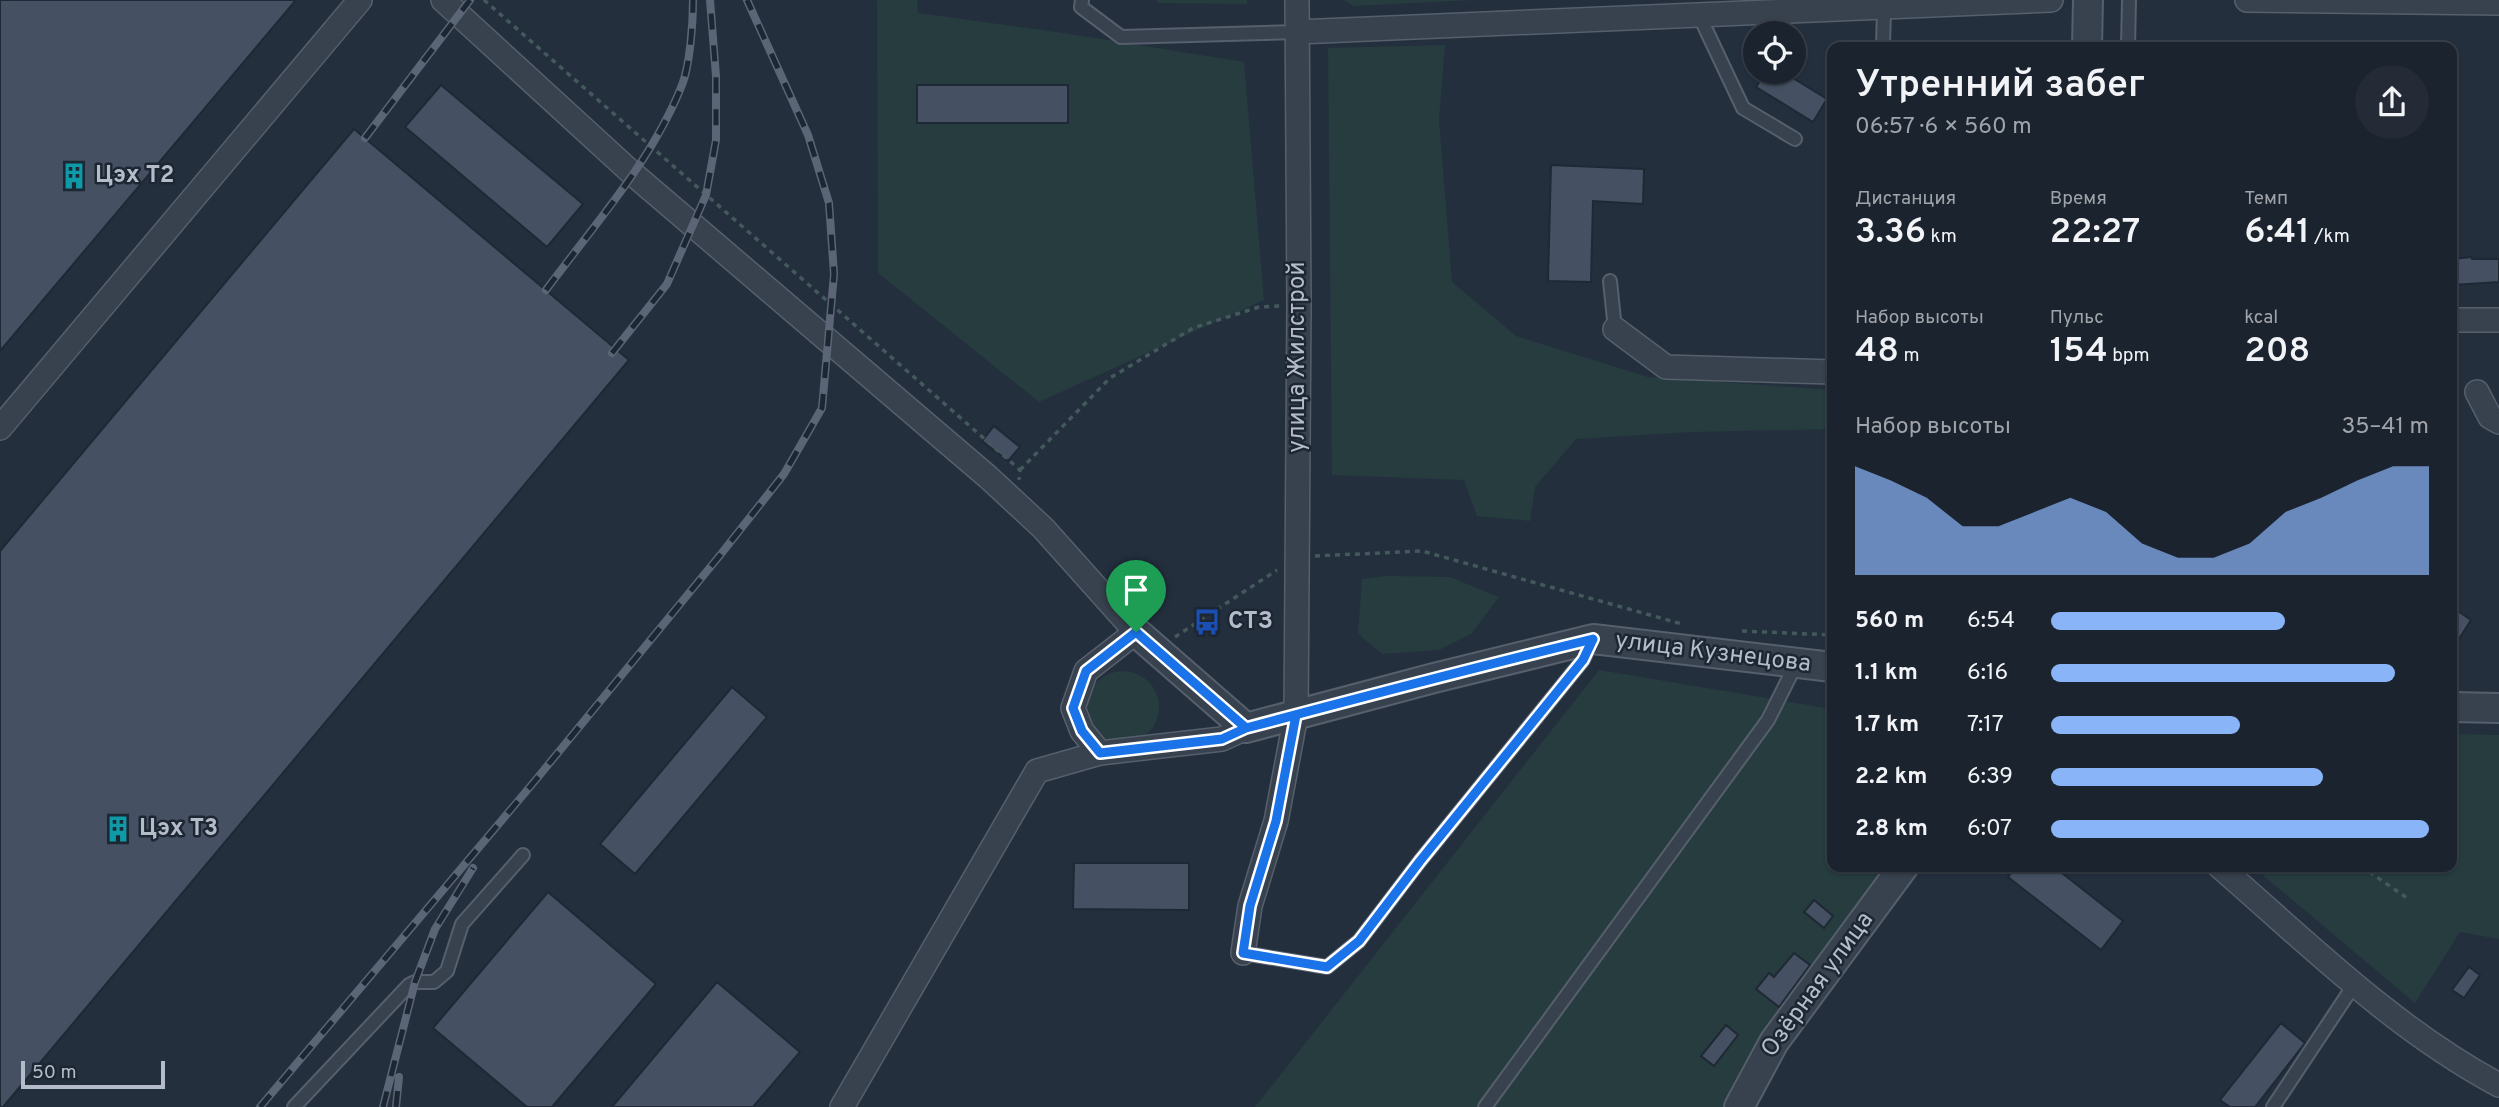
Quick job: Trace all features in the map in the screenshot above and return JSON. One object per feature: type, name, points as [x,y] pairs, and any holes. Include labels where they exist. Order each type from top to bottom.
[{"type":"street","points":[[0,428],[360,0]]},
{"type":"street","points":[[443,0],[633,174],[988,477],[1043,528],[1136,632],[1246,728],[1222,739],[1100,753],[1037,771],[842,1107]]},
{"type":"street","name":"улица Жилстрой","points":[[1243,953],[1250,906],[1276,821],[1296,715],[1297,0]]},
{"type":"street","points":[[1297,32],[2051,0]]},
{"type":"street","points":[[2087,42],[2088,0]]},
{"type":"street","points":[[2247,0],[2499,3]]},
{"type":"street","points":[[2457,320],[2499,320]]},
{"type":"street","points":[[2477,392],[2490,416],[2499,422]]},
{"type":"street","points":[[1100,753],[1082,731],[1073,708],[1086,671],[1136,632]]},
{"type":"street","name":"улица Кузнецова","points":[[1246,728],[1593,639],[1827,667]]},
{"type":"street","points":[[2457,708],[2499,708]]},
{"type":"street","name":"Озёрная улица","points":[[1739,1107],[1774,1042],[1900,872]]},
{"type":"street","points":[[2227,872],[2385,1012],[2463,1066],[2499,1085]]},
{"type":"lane","points":[[1082,0],[1081,7],[1121,37],[1297,32]]},
{"type":"lane","points":[[2128,42],[2129,0]]},
{"type":"lane","points":[[1883,42],[1884,7]]},
{"type":"lane","points":[[1699,15],[1743,108],[1795,139]]},
{"type":"lane","points":[[1609,281],[1615,329],[1666,367],[1827,372]]},
{"type":"lane","points":[[1243,953],[1327,967],[1359,941],[1420,861],[1583,660],[1593,639]]},
{"type":"lane","points":[[1485,1107],[1768,720],[1796,664]]},
{"type":"lane","points":[[294,1107],[409,985],[415,982],[434,982],[447,971],[462,924],[523,855]]},
{"type":"lane","points":[[2273,1107],[2354,985]]},
{"type":"path","points":[[484,0],[1020,470]]},
{"type":"path","points":[[1019,488],[1020,470],[1110,378],[1194,328],[1259,307],[1298,305]]},
{"type":"path","points":[[1171,640],[1296,557],[1422,551],[1687,625]]},
{"type":"path","points":[[1740,631],[1827,635]]},
{"type":"path","points":[[2370,872],[2407,898]]},
{"type":"green space","points":[[877,0],[917,0],[918,13],[1244,62],[1264,300],[1039,402],[878,273]]},
{"type":"green space","points":[[1156,0],[1247,0],[1247,4],[1159,3]]},
{"type":"green space","points":[[1344,0],[1475,0],[1354,6]]},
{"type":"green space","points":[[1445,45],[1439,119],[1452,282],[1516,336],[1648,377],[1827,390],[1827,429],[1691,432],[1576,439],[1535,487],[1530,521],[1477,516],[1464,480],[1332,475],[1328,48]]},
{"type":"green space","points":[[1387,576],[1450,577],[1499,597],[1471,634],[1439,650],[1382,654],[1358,634],[1362,579]]},
{"type":"green space","points":[[1599,670],[1827,708],[1827,872],[1904,872],[1739,1107],[1255,1107]]},
{"type":"green space","points":[[1123,671],[1143,677],[1153,687],[1159,707],[1153,727],[1143,737],[1123,743],[1103,737],[1093,727],[1087,707],[1093,687],[1103,677]]},
{"type":"green space","points":[[2457,734],[2499,735],[2499,939],[2460,932],[2415,1003],[2259,872],[2457,872]]},
{"type":"building","name":"Цэх Т2","points":[[0,0],[296,0],[0,351]]},
{"type":"building","points":[[1758,84],[1803,84],[1827,99],[1813,122],[1756,87]]},
{"type":"building","points":[[441,85],[583,204],[547,247],[405,127]]},
{"type":"building","points":[[917,85],[1068,85],[1068,123],[917,123]]},
{"type":"building","name":"Цэх Т3","points":[[354,129],[629,360],[3,1107],[0,1107],[0,551]]},
{"type":"building","points":[[1551,165],[1644,169],[1643,204],[1593,201],[1591,282],[1548,281]]},
{"type":"building","points":[[2457,258],[2499,259],[2499,282],[2457,285]]},
{"type":"building","points":[[994,426],[1020,447],[1008,461],[982,441]]},
{"type":"building","points":[[2457,610],[2471,620],[2457,642]]},
{"type":"building","points":[[732,687],[767,717],[635,874],[600,844]]},
{"type":"building","points":[[1074,863],[1189,863],[1189,910],[1073,909]]},
{"type":"building","points":[[2012,872],[2061,872],[2123,921],[2101,950],[2008,877]]},
{"type":"building","points":[[548,892],[656,984],[552,1107],[527,1107],[433,1028]]},
{"type":"building","points":[[1814,900],[1833,916],[1824,928],[1804,912]]},
{"type":"building","points":[[1794,953],[1810,965],[1779,1007],[1756,989],[1769,973],[1774,977]]},
{"type":"building","points":[[2469,967],[2480,975],[2464,998],[2452,990]]},
{"type":"building","points":[[717,982],[800,1052],[753,1107],[612,1107]]},
{"type":"building","points":[[2281,1023],[2305,1043],[2255,1107],[2230,1107],[2220,1100]]},
{"type":"building","points":[[1726,1025],[1738,1035],[1714,1066],[1701,1056]]},
{"type":"railway","points":[[365,138],[470,0]]},
{"type":"railway","points":[[546,290],[621,192],[670,113],[687,66],[693,0]]},
{"type":"railway","points":[[612,353],[667,284],[706,195],[716,140],[716,76],[710,0]]},
{"type":"railway","points":[[260,1107],[534,782],[721,554],[784,474],[822,408],[834,274],[829,203],[808,135],[747,0]]},
{"type":"railway","points":[[383,1107],[415,982],[435,929],[473,868]]},
{"type":"railway","points":[[396,1107],[399,1077]]},
{"type":"place","name":"Цэх Т2","points":[[74,176]]},
{"type":"place","name":"СТЗ","points":[[1207,622]]},
{"type":"place","name":"Цэх Т3","points":[[118,829]]},
{"type":"route","points":[[1136,632],[1086,671],[1073,708],[1082,731],[1100,753],[1222,739],[1246,728],[1296,715],[1276,821],[1250,906],[1243,953],[1327,967],[1359,941],[1420,861],[1583,660],[1593,639],[1434,678],[1246,728],[1136,632]]}]
